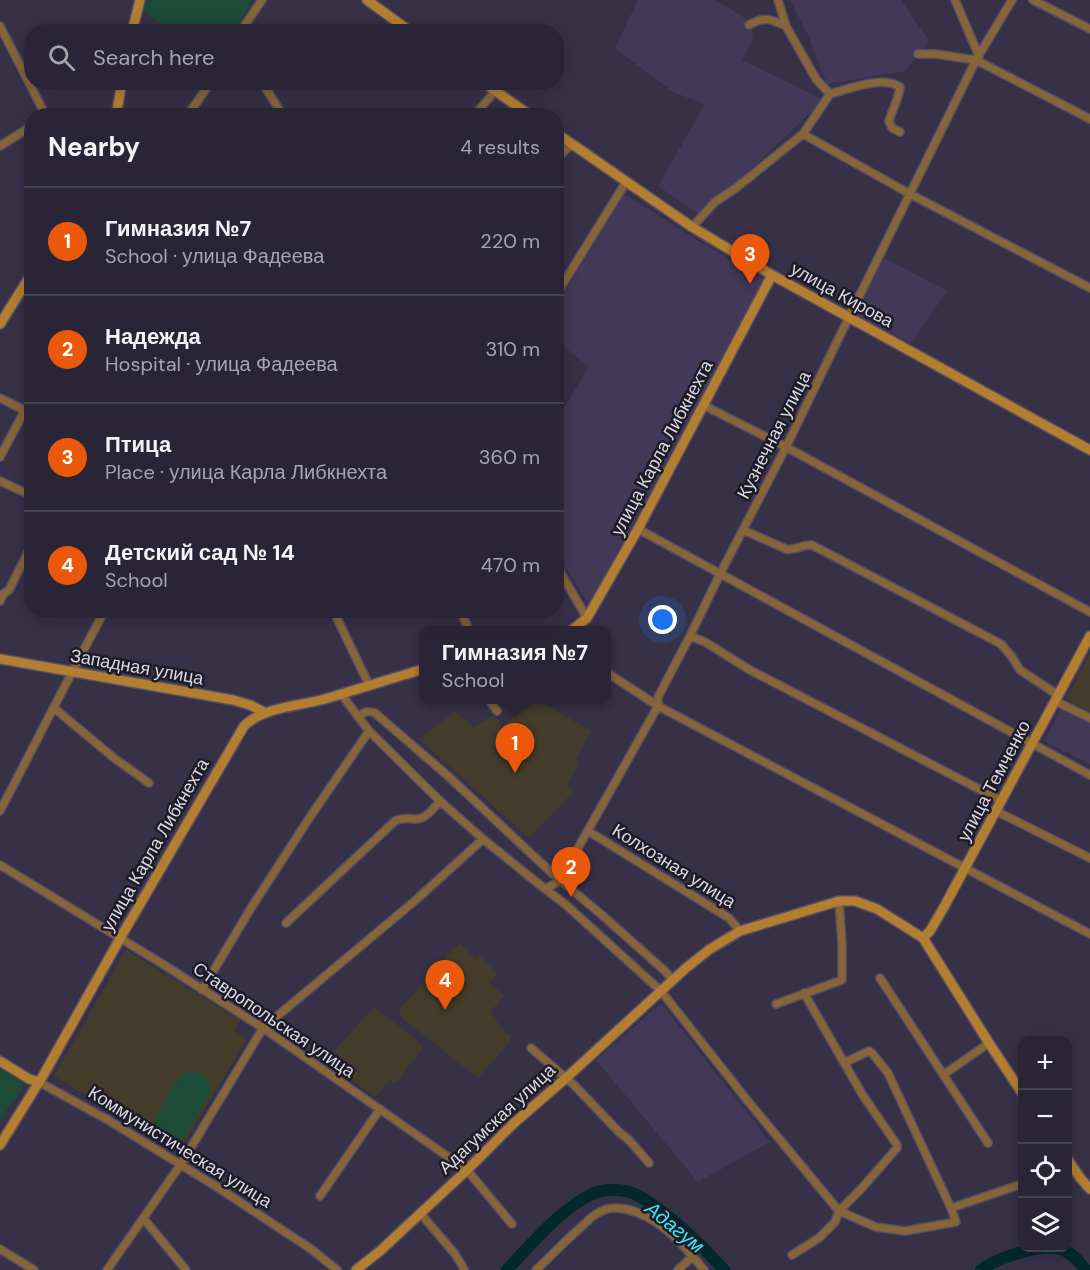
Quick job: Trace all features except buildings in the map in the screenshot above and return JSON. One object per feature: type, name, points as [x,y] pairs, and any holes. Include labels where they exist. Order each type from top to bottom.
[{"type":"main road","points":[[134,24],[140,0]]},
{"type":"main road","points":[[367,0],[400,24]]},
{"type":"main road","points":[[117,108],[121,90]]},
{"type":"main road","points":[[495,91],[519,108]]},
{"type":"main road","name":"улица Кирова","points":[[564,138],[692,227],[772,275],[1090,450]]},
{"type":"main road","name":"улица Карла Либкнехта","points":[[577,626],[587,618],[638,529],[772,275]]},
{"type":"main road","points":[[0,324],[24,286]]},
{"type":"main road","name":"улица Темченко","points":[[923,938],[930,931],[944,907],[1090,636]]},
{"type":"main road","name":"Западная улица","points":[[0,659],[233,700],[266,713]]},
{"type":"main road","name":"улица Карла Либкнехта","points":[[0,1145],[39,1082],[239,733],[249,721],[266,713],[341,694],[419,670]]},
{"type":"main road","name":"Колхозная улица","points":[[661,991],[710,949],[740,931],[838,901],[855,901],[871,906],[923,938],[1021,1090]]},
{"type":"main road","name":"Адагумская улица","points":[[356,1270],[380,1251],[513,1124],[661,991]]},
{"type":"main road","name":"Коммунистическая улица","points":[[0,1061],[29,1079],[39,1082]]},
{"type":"main road","points":[[1072,1169],[1090,1188]]},
{"type":"street","points":[[246,24],[262,0]]},
{"type":"street","points":[[778,0],[786,26],[816,79],[830,93]]},
{"type":"street","points":[[955,0],[978,58]]},
{"type":"street","name":"Кузнечная улица","points":[[560,880],[658,706],[658,697],[786,447],[978,58],[1012,0]]},
{"type":"street","points":[[1033,0],[1090,29]]},
{"type":"street","points":[[749,25],[762,19],[773,20],[786,26]]},
{"type":"street","points":[[0,26],[24,73]]},
{"type":"street","points":[[918,54],[978,58],[1090,120]]},
{"type":"street","points":[[692,227],[715,202],[803,134],[830,93],[878,82],[894,83],[900,87],[900,94],[888,121],[892,128],[900,132]]},
{"type":"street","points":[[33,90],[42,108]]},
{"type":"street","points":[[193,108],[205,90]]},
{"type":"street","points":[[267,90],[278,108]]},
{"type":"street","points":[[481,108],[495,91]]},
{"type":"street","points":[[0,146],[24,131]]},
{"type":"street","points":[[803,134],[910,194],[1090,288]]},
{"type":"street","points":[[564,152],[572,144]]},
{"type":"street","points":[[564,282],[626,182]]},
{"type":"street","points":[[0,398],[24,410]]},
{"type":"street","points":[[703,405],[786,447],[1090,612]]},
{"type":"street","points":[[0,457],[24,418]]},
{"type":"street","points":[[0,481],[24,492]]},
{"type":"street","points":[[638,529],[1090,775]]},
{"type":"street","points":[[743,530],[786,549],[792,550],[812,545],[1001,644],[1020,670],[1057,698],[1090,718]]},
{"type":"street","points":[[1,596],[9,590],[24,559]]},
{"type":"street","points":[[564,579],[587,618]]},
{"type":"street","points":[[0,811],[101,618]]},
{"type":"street","points":[[337,618],[369,685]]},
{"type":"street","points":[[690,636],[705,642],[750,670],[1002,801]]},
{"type":"street","points":[[611,675],[658,706],[1090,934]]},
{"type":"street","points":[[341,694],[369,731],[440,801],[483,839],[565,904],[661,991],[839,1211],[876,1227],[905,1231],[956,1222],[888,1073],[869,1051],[844,1063]]},
{"type":"street","points":[[492,704],[497,711]]},
{"type":"street","points":[[54,708],[114,758],[149,783]]},
{"type":"street","points":[[358,717],[365,711],[375,713],[673,980]]},
{"type":"street","points":[[202,990],[250,908],[369,731]]},
{"type":"street","points":[[286,923],[395,820],[423,818],[440,801]]},
{"type":"street","points":[[996,811],[1090,858]]},
{"type":"street","name":"Колхозная улица","points":[[588,831],[729,918],[740,931]]},
{"type":"street","points":[[107,1270],[181,1164],[262,1028],[417,898],[483,839]]},
{"type":"street","name":"Ставропольская улица","points":[[0,865],[161,963],[262,1028],[467,1170],[512,1224]]},
{"type":"street","points":[[546,889],[560,880]]},
{"type":"street","points":[[776,1004],[842,980],[843,944],[838,901]]},
{"type":"street","points":[[880,978],[988,1143]]},
{"type":"street","points":[[792,1255],[819,1238],[836,1222],[839,1211],[897,1148],[862,1094],[804,993]]},
{"type":"street","points":[[943,1075],[989,1043]]},
{"type":"street","points":[[531,1048],[560,1071],[629,1140],[648,1163]]},
{"type":"street","name":"Коммунистическая улица","points":[[39,1082],[181,1164],[311,1249],[337,1270]]},
{"type":"street","points":[[320,1196],[380,1109]]},
{"type":"street","points":[[951,1208],[1018,1186]]},
{"type":"street","points":[[536,1270],[592,1217],[603,1210],[614,1208],[633,1211],[653,1220],[671,1234],[704,1270]]},
{"type":"street","points":[[420,1213],[455,1254],[464,1269]]},
{"type":"street","points":[[143,1218],[186,1270]]},
{"type":"street","points":[[0,1249],[34,1270]]},
{"type":"street","points":[[678,1270],[693,1257]]},
{"type":"shaded area","points":[[638,0],[716,0],[746,19],[752,30],[753,40],[742,60],[824,100],[734,185],[698,214],[658,186],[705,104],[673,92],[615,48]]},
{"type":"shaded area","points":[[790,0],[901,0],[929,41],[905,71],[827,84],[807,33]]},
{"type":"shaded area","points":[[624,194],[764,280],[589,605],[564,565],[564,408],[589,367],[564,347],[564,293]]},
{"type":"shaded area","points":[[884,258],[947,291],[911,343],[856,314]]},
{"type":"shaded area","points":[[1090,653],[1090,712],[1066,701]]},
{"type":"shaded area","points":[[1066,701],[1090,712],[1090,764],[1044,741]]},
{"type":"shaded area","points":[[532,704],[545,704],[591,731],[575,760],[579,762],[567,785],[574,791],[529,838],[419,739],[455,711],[473,727],[494,715],[502,726]]},
{"type":"shaded area","points":[[459,943],[475,958],[479,955],[498,974],[490,983],[504,996],[491,1011],[500,1027],[511,1036],[509,1039],[511,1041],[478,1078],[402,1018],[399,1010]]},
{"type":"shaded area","points":[[126,950],[240,1020],[235,1031],[247,1039],[178,1152],[54,1076]]},
{"type":"shaded area","points":[[661,1003],[770,1142],[698,1182],[596,1060]]},
{"type":"shaded area","points":[[374,1007],[424,1046],[395,1084],[390,1080],[375,1097],[325,1061]]},
{"type":"green space","points":[[149,0],[253,0],[238,24],[161,24],[144,11]]},
{"type":"green space","points":[[0,1069],[21,1082],[23,1086],[0,1121]]},
{"type":"green space","points":[[195,1071],[203,1076],[210,1085],[208,1098],[186,1134],[174,1142],[162,1140],[155,1131],[156,1116],[178,1079],[186,1073]]},
{"type":"waterway","name":"Адагум","points":[[507,1270],[549,1226],[572,1206],[605,1190],[632,1193],[653,1205],[708,1252],[724,1270]]},
{"type":"waterway","name":"Адагум","points":[[981,1270],[1020,1253],[1043,1248],[1061,1249],[1069,1253],[1086,1270]]},
{"type":"place","name":"Птица","points":[[750,284]]},
{"type":"place","name":"Гимназия №7","points":[[515,773]]},
{"type":"place","name":"Надежда","points":[[571,897]]},
{"type":"place","name":"Детский сад № 14","points":[[445,1010]]}]
